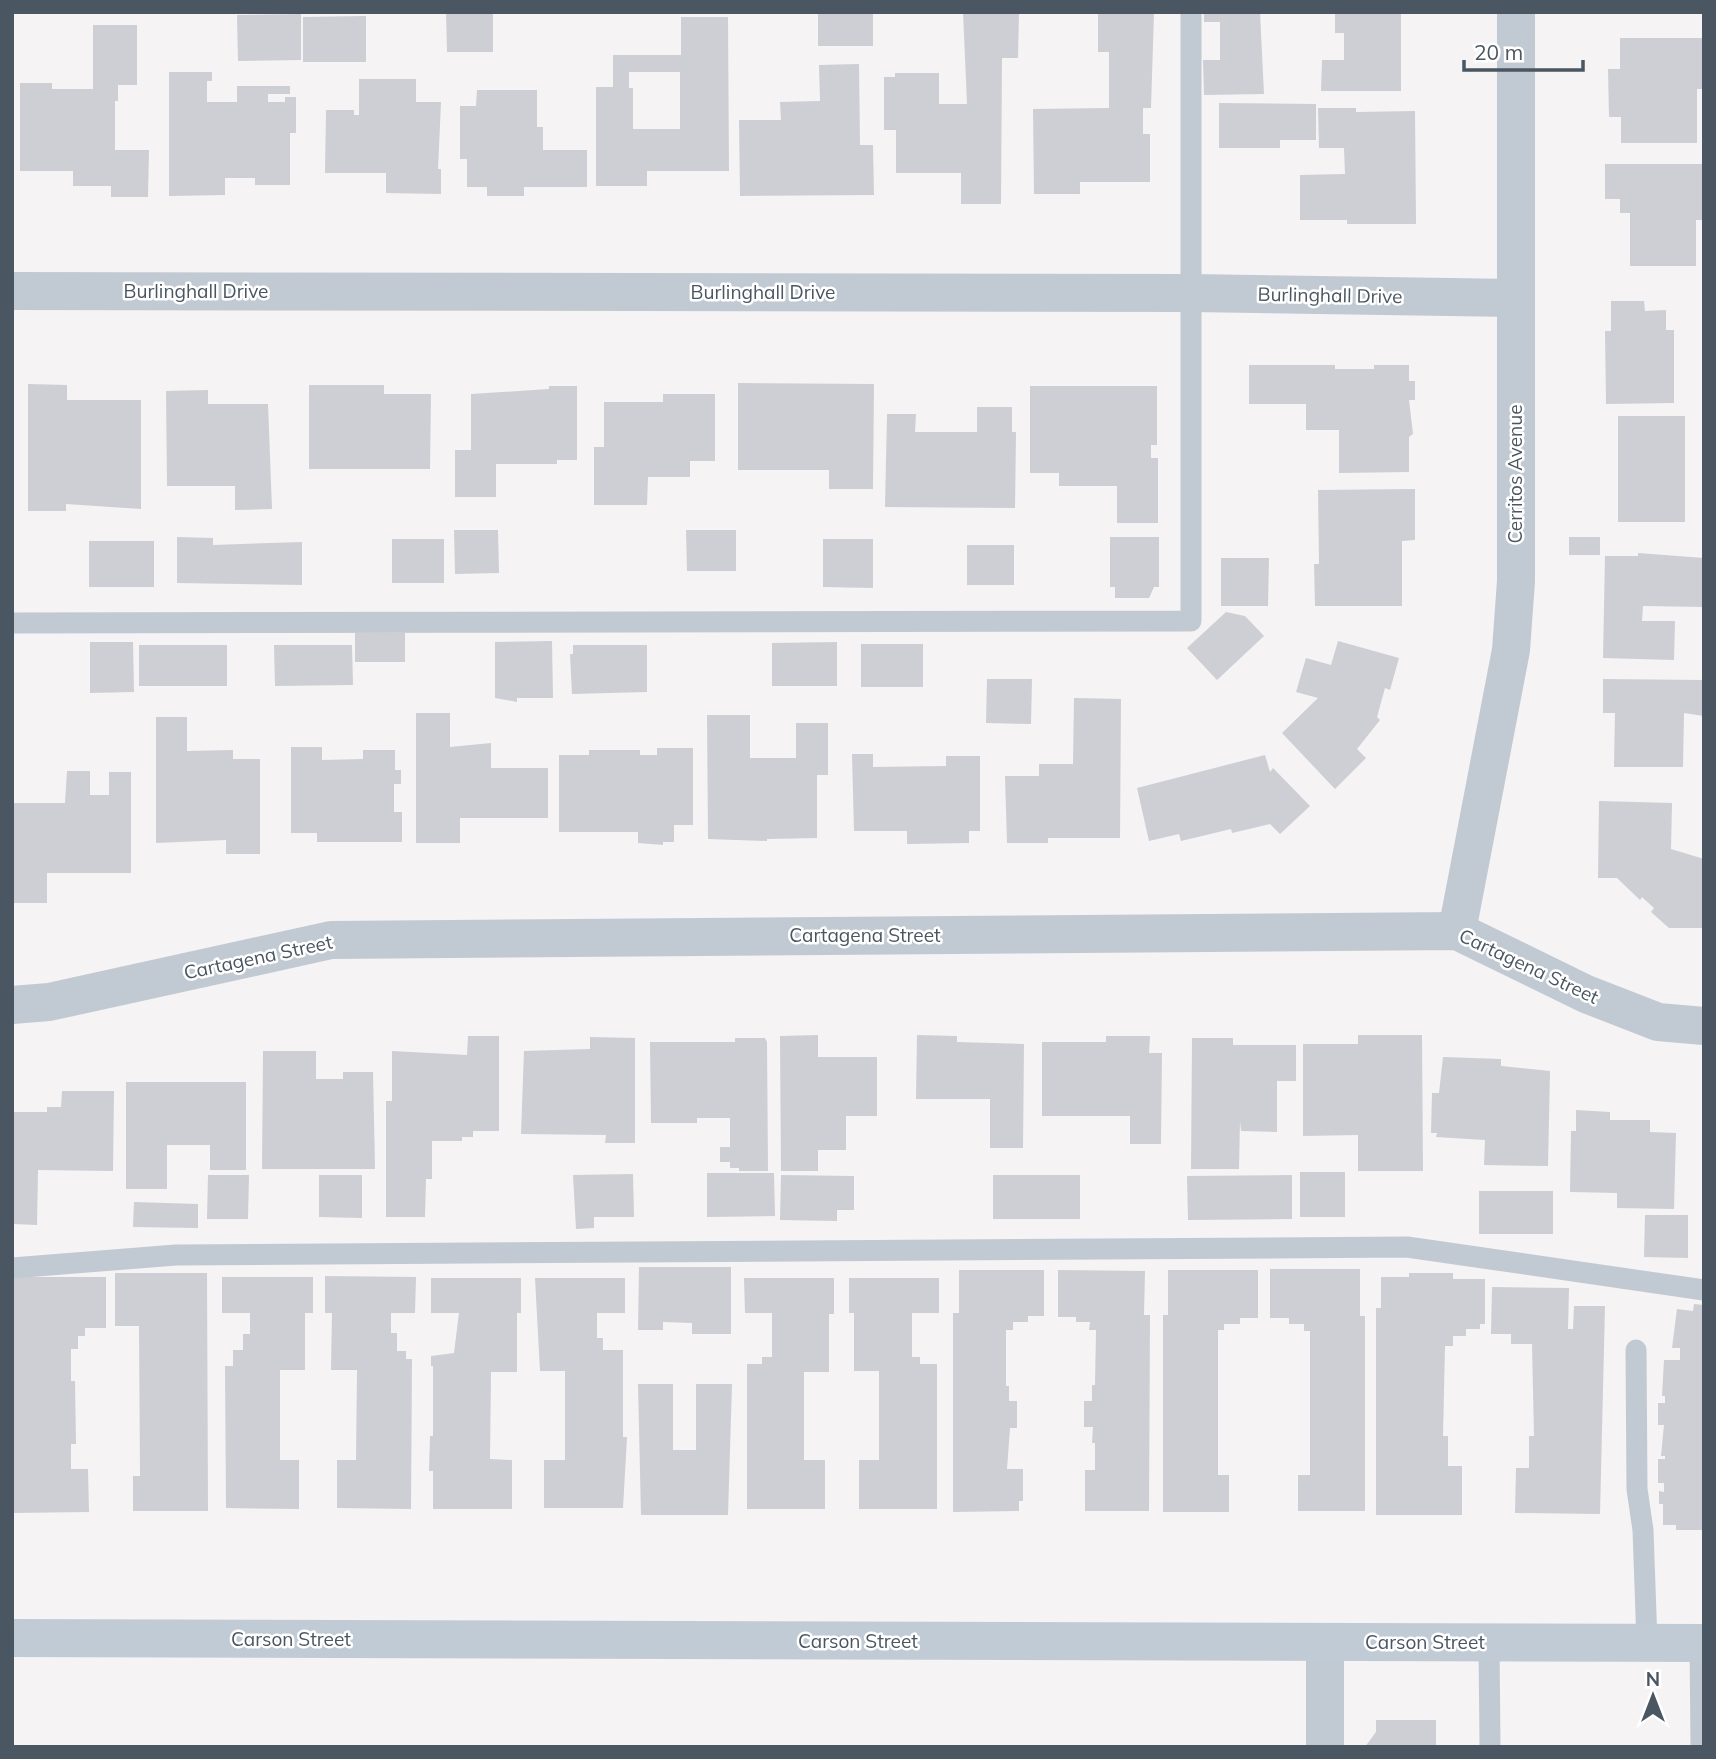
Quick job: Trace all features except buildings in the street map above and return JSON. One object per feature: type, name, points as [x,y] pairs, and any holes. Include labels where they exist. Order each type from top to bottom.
[{"type":"main road","name":"Carson Street","points":[[12,1638],[1702,1643]]},
{"type":"street","name":"Cerritos Avenue","points":[[1457,931],[1511,650],[1516,581],[1516,12]]},
{"type":"street","name":"Burlinghall Drive","points":[[12,291],[1191,293],[1514,298]]},
{"type":"street","name":"Cartagena Street","points":[[12,1005],[49,1002],[331,940],[1457,931],[1586,994],[1658,1023],[1704,1026]]},
{"type":"street","points":[[1325,1642],[1325,1747]]},
{"type":"lane","points":[[12,623],[1191,621],[1191,12]]},
{"type":"lane","points":[[12,1268],[176,1255],[1407,1247],[1704,1290]]},
{"type":"lane","points":[[1636,1350],[1637,1489],[1643,1531],[1647,1643]]},
{"type":"lane","points":[[1489,1643],[1490,1747]]},
{"type":"lane","points":[[1701,1747],[1702,1643]]}]
